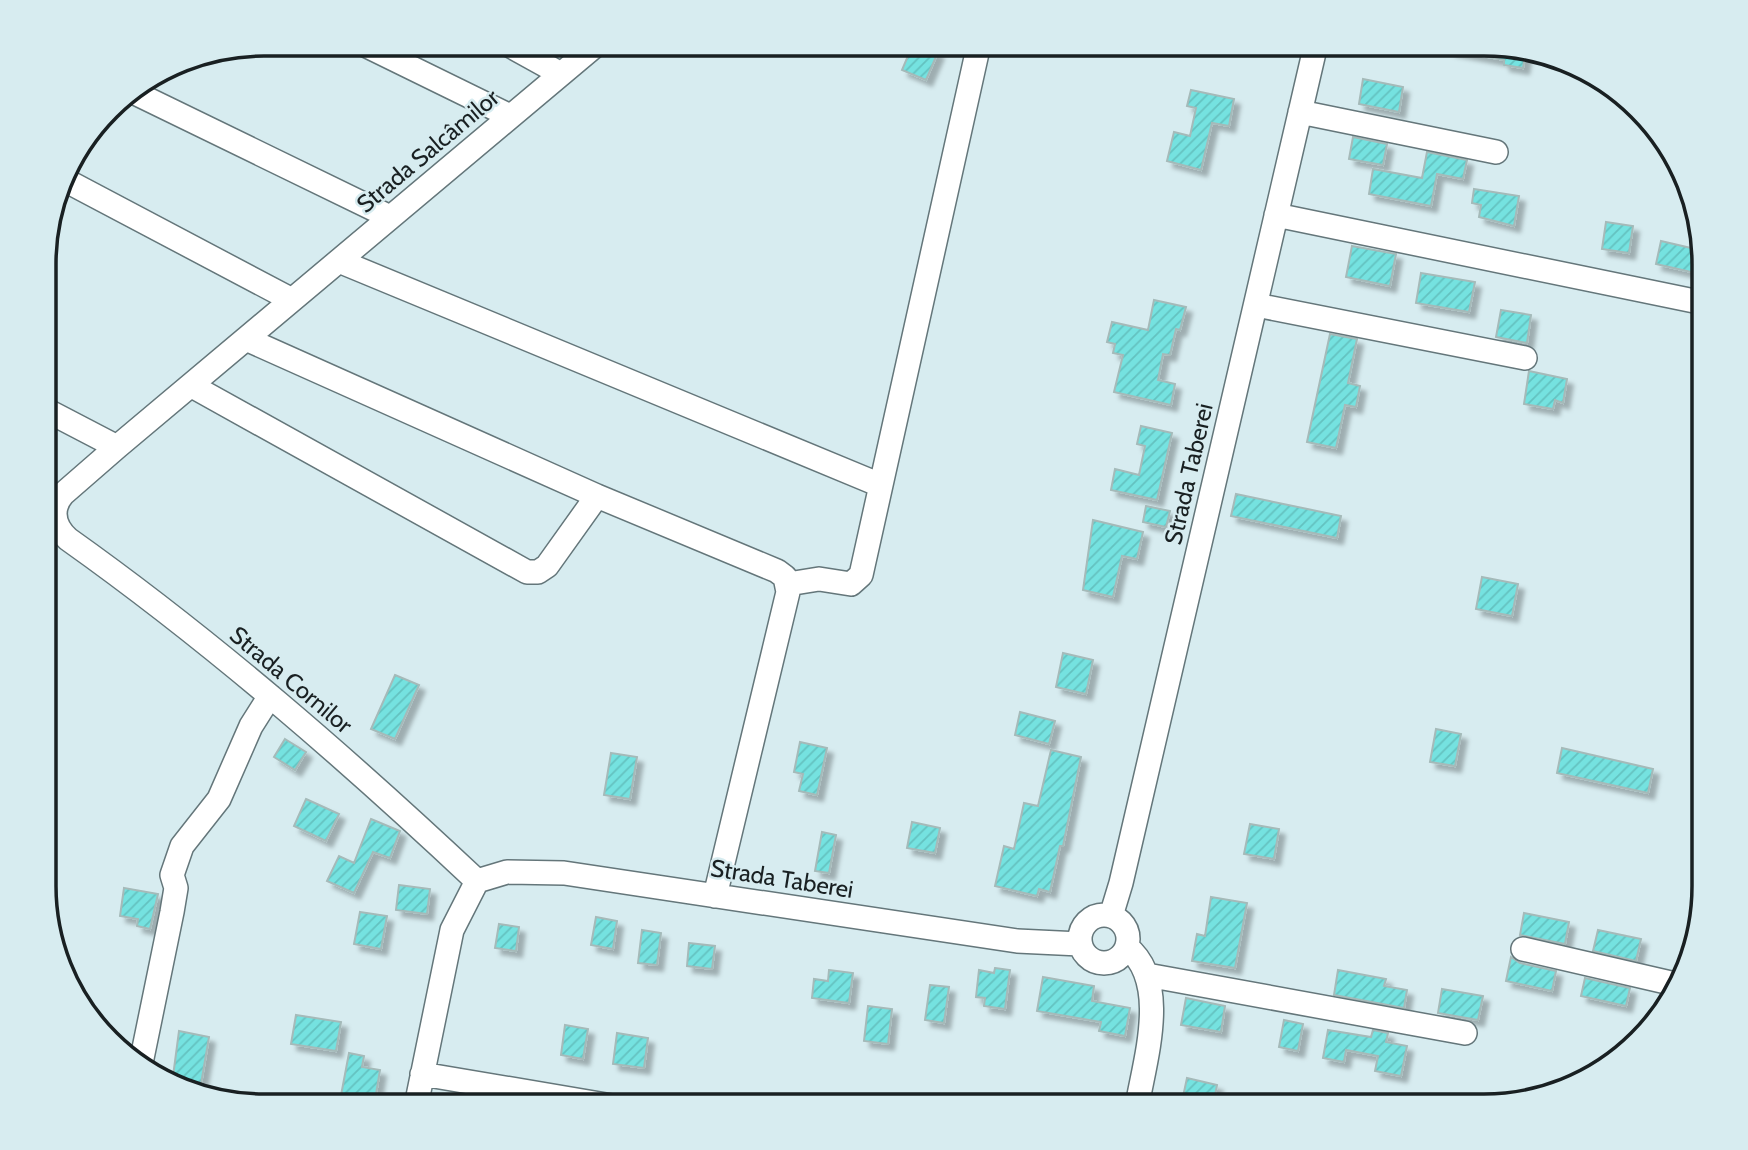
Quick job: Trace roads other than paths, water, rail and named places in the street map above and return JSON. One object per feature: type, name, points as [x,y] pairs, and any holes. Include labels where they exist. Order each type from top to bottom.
[{"type":"street","points":[[388,56],[510,116]]},
{"type":"street","points":[[529,56],[561,74]]},
{"type":"street","name":"Strada Salcâmilor","points":[[56,502],[117,447],[583,56]]},
{"type":"street","points":[[788,584],[804,580],[850,584],[857,581],[864,564],[976,56]]},
{"type":"street","name":"Strada Taberei","points":[[1111,916],[1127,860],[1313,56]]},
{"type":"street","points":[[141,96],[390,217]]},
{"type":"street","points":[[1300,112],[1496,152]]},
{"type":"street","points":[[72,184],[292,300]]},
{"type":"street","points":[[1276,215],[1692,301]]},
{"type":"street","points":[[339,261],[880,485]]},
{"type":"street","points":[[1256,305],[1525,358]]},
{"type":"street","points":[[246,339],[597,496],[778,571],[788,584]]},
{"type":"street","points":[[192,386],[527,572],[538,572],[547,566],[597,496]]},
{"type":"street","points":[[56,415],[117,447]]},
{"type":"street","name":"Strada Cornilor","points":[[56,522],[364,775],[477,881]]},
{"type":"street","points":[[715,896],[788,584]]},
{"type":"street","points":[[143,1055],[172,912],[176,888],[172,875],[178,856],[182,846],[219,799],[251,726],[270,696]]},
{"type":"street","name":"Strada Taberei","points":[[477,881],[507,872],[531,870],[1017,941],[1080,944]]},
{"type":"street","points":[[418,1094],[452,930],[477,881]]},
{"type":"street","points":[[1127,947],[1119,958],[1107,964],[1093,961],[1080,944],[1085,924],[1097,916],[1111,916],[1125,928],[1127,947],[1139,958],[1147,975],[1150,1016],[1139,1094]]},
{"type":"street","points":[[1523,949],[1668,982]]},
{"type":"street","points":[[1147,975],[1465,1032]]},
{"type":"street","points":[[422,1074],[541,1094]]}]
